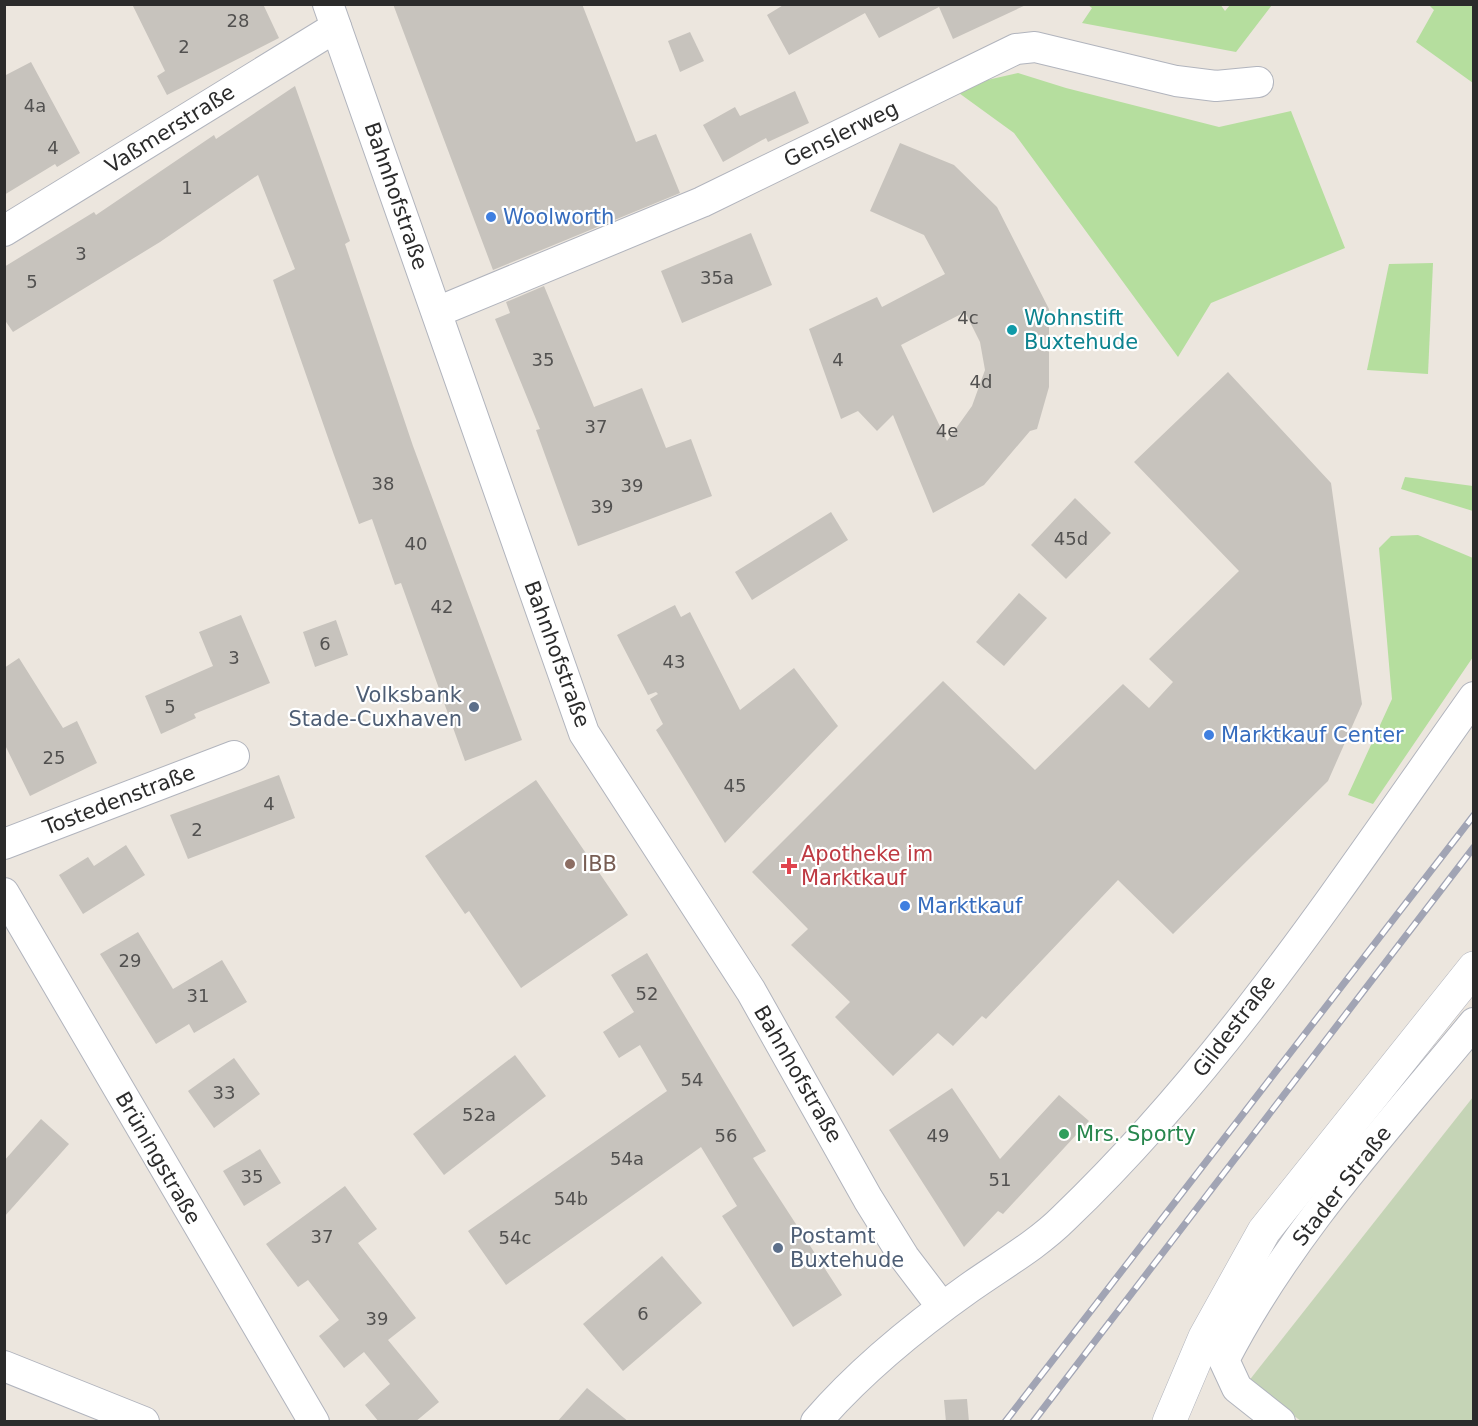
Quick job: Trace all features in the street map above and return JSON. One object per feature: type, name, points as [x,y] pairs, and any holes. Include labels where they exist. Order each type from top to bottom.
[{"type":"street","name":"Vaßmerstraße","points":[[4,231],[332,16]]},
{"type":"street","name":"Bahnhofstraße","points":[[332,16],[584,733],[751,991],[868,1199],[904,1257],[942,1307]]},
{"type":"street","name":"Genslerweg","points":[[437,312],[702,202],[1016,49],[1035,47],[1176,81],[1216,86],[1258,82]]},
{"type":"street","name":"Gildestraße","points":[[816,1422],[838,1396],[942,1307],[1063,1220],[1171,1107],[1230,1034],[1473,697]]},
{"type":"street","name":"Tostedenstraße","points":[[4,844],[234,756]]},
{"type":"street","name":"Brüningstraße","points":[[4,893],[314,1422]]},
{"type":"street","points":[[1184,1422],[1209,1363],[1230,1289],[1264,1231],[1473,968]]},
{"type":"street","name":"Stader Straße","points":[[1209,1363],[1314,1218],[1473,1023]]},
{"type":"street","points":[[1169,1422],[1209,1363]]},
{"type":"street","points":[[1209,1363],[1280,1422]]},
{"type":"street","points":[[4,1366],[144,1422]]},
{"type":"green space","points":[[1220,4],[1225,11],[1230,5],[1272,5],[1236,52],[1082,23],[1092,8],[1088,5]]},
{"type":"green space","points":[[1429,5],[1473,5],[1473,83],[1416,42],[1434,10]]},
{"type":"green space","points":[[1018,73],[1066,88],[1219,127],[1291,111],[1345,248],[1211,303],[1178,357],[1014,133],[952,88]]},
{"type":"green space","points":[[1433,263],[1428,374],[1367,370],[1389,264]]},
{"type":"green space","points":[[1405,477],[1473,486],[1473,511],[1401,489]]},
{"type":"green space","points":[[1418,535],[1473,558],[1473,657],[1373,804],[1348,795],[1392,699],[1379,548],[1391,536]]},
{"type":"green space","points":[[1473,1097],[1473,1421],[1301,1421],[1248,1382]]},
{"type":"building","points":[[132,4],[263,4],[279,38],[167,95],[157,76],[165,71]]},
{"type":"building","points":[[393,4],[582,4],[636,142],[656,134],[680,193],[493,270]]},
{"type":"building","points":[[785,4],[1028,4],[953,39],[939,7],[879,38],[865,13],[789,55],[767,15]]},
{"type":"building","points":[[690,32],[704,61],[680,72],[668,41]]},
{"type":"building","points":[[31,62],[80,153],[57,167],[55,164],[4,195],[4,76]]},
{"type":"building","points":[[295,86],[350,241],[345,244],[413,446],[522,740],[465,761],[401,583],[395,585],[372,519],[359,524],[334,455],[273,280],[295,269],[258,175],[160,242],[13,332],[4,319],[4,267],[94,212],[96,215],[214,135],[216,139]]},
{"type":"building","points":[[795,91],[809,123],[768,142],[766,138],[723,162],[703,125],[735,107],[740,116]]},
{"type":"building","name":"Wohnstift Buxtehude","points":[[900,143],[954,165],[997,207],[1049,309],[1049,387],[1037,429],[1030,431],[984,485],[933,513],[893,415],[877,431],[858,411],[841,419],[809,329],[877,297],[882,307],[945,274],[924,235],[870,211]],"holes":[[[965,312],[980,342],[985,370],[972,406],[947,441],[901,345]]]},
{"type":"building","points":[[751,233],[772,285],[682,323],[661,271]]},
{"type":"building","points":[[544,286],[594,407],[642,388],[666,448],[691,439],[712,496],[578,546],[536,430],[540,429],[495,319],[510,313],[506,302]]},
{"type":"building","name":"Marktkauf Center","points":[[1228,372],[1331,483],[1362,704],[1328,781],[1173,934],[1118,880],[986,1019],[982,1016],[953,1046],[938,1033],[893,1076],[835,1017],[850,1002],[791,945],[808,929],[752,872],[943,681],[1035,770],[1123,684],[1149,708],[1173,682],[1149,659],[1239,571],[1134,462]]},
{"type":"building","points":[[1075,498],[1111,533],[1066,579],[1031,545]]},
{"type":"building","points":[[831,512],[848,540],[752,600],[735,572]]},
{"type":"building","points":[[1019,593],[1047,618],[1004,666],[976,642]]},
{"type":"building","points":[[675,605],[681,617],[690,612],[740,710],[794,668],[838,726],[725,843],[656,730],[663,724],[650,699],[658,694],[656,692],[648,695],[617,635]]},
{"type":"building","points":[[241,615],[270,683],[194,714],[196,718],[161,734],[145,696],[213,666],[199,632]]},
{"type":"building","points":[[336,620],[348,655],[315,667],[303,632]]},
{"type":"building","points":[[19,658],[63,728],[77,721],[97,763],[30,796],[4,743],[4,668]]},
{"type":"building","points":[[279,775],[295,818],[188,859],[170,815]]},
{"type":"building","points":[[536,780],[628,915],[521,988],[469,911],[465,914],[425,856]]},
{"type":"building","points":[[126,845],[145,875],[83,914],[59,875],[88,857],[94,866]]},
{"type":"building","points":[[138,932],[173,989],[222,960],[247,1002],[194,1033],[189,1024],[156,1044],[100,954]]},
{"type":"building","points":[[647,953],[766,1151],[753,1158],[842,1295],[793,1327],[722,1216],[737,1206],[701,1147],[506,1285],[468,1231],[667,1091],[640,1045],[619,1058],[603,1032],[634,1012],[611,975]]},
{"type":"building","points":[[515,1055],[546,1096],[444,1175],[413,1134]]},
{"type":"building","points":[[234,1058],[260,1094],[214,1128],[188,1091]]},
{"type":"building","points":[[952,1088],[1000,1159],[1059,1095],[1089,1121],[1003,1214],[998,1211],[964,1247],[889,1130]]},
{"type":"building","points":[[41,1119],[69,1144],[4,1217],[4,1161]]},
{"type":"building","points":[[260,1149],[281,1183],[244,1206],[223,1171]]},
{"type":"building","points":[[345,1186],[377,1229],[358,1243],[416,1318],[388,1340],[439,1402],[415,1422],[379,1422],[365,1405],[390,1384],[364,1352],[344,1368],[319,1336],[339,1320],[308,1280],[298,1287],[266,1244]]},
{"type":"building","points":[[662,1256],[702,1303],[623,1371],[583,1324]]},
{"type":"building","points":[[587,1388],[629,1422],[557,1422]]},
{"type":"building","points":[[967,1399],[969,1422],[946,1422],[944,1400]]},
{"type":"railway","points":[[1005,1422],[1474,815]]},
{"type":"railway","points":[[1033,1422],[1474,847]]},
{"type":"place","name":"Woolworth","points":[[491,217]]},
{"type":"place","name":"Wohnstift Buxtehude","points":[[1012,330]]},
{"type":"place","name":"Volksbank Stade-Cuxhaven","points":[[474,707]]},
{"type":"place","name":"Marktkauf Center","points":[[1209,735]]},
{"type":"place","name":"IBB","points":[[570,864]]},
{"type":"place","name":"Apotheke im Marktkauf","points":[[789,866]]},
{"type":"place","name":"Marktkauf","points":[[905,906]]},
{"type":"place","name":"Mrs. Sporty","points":[[1064,1134]]},
{"type":"place","name":"Postamt Buxtehude","points":[[778,1248]]}]
